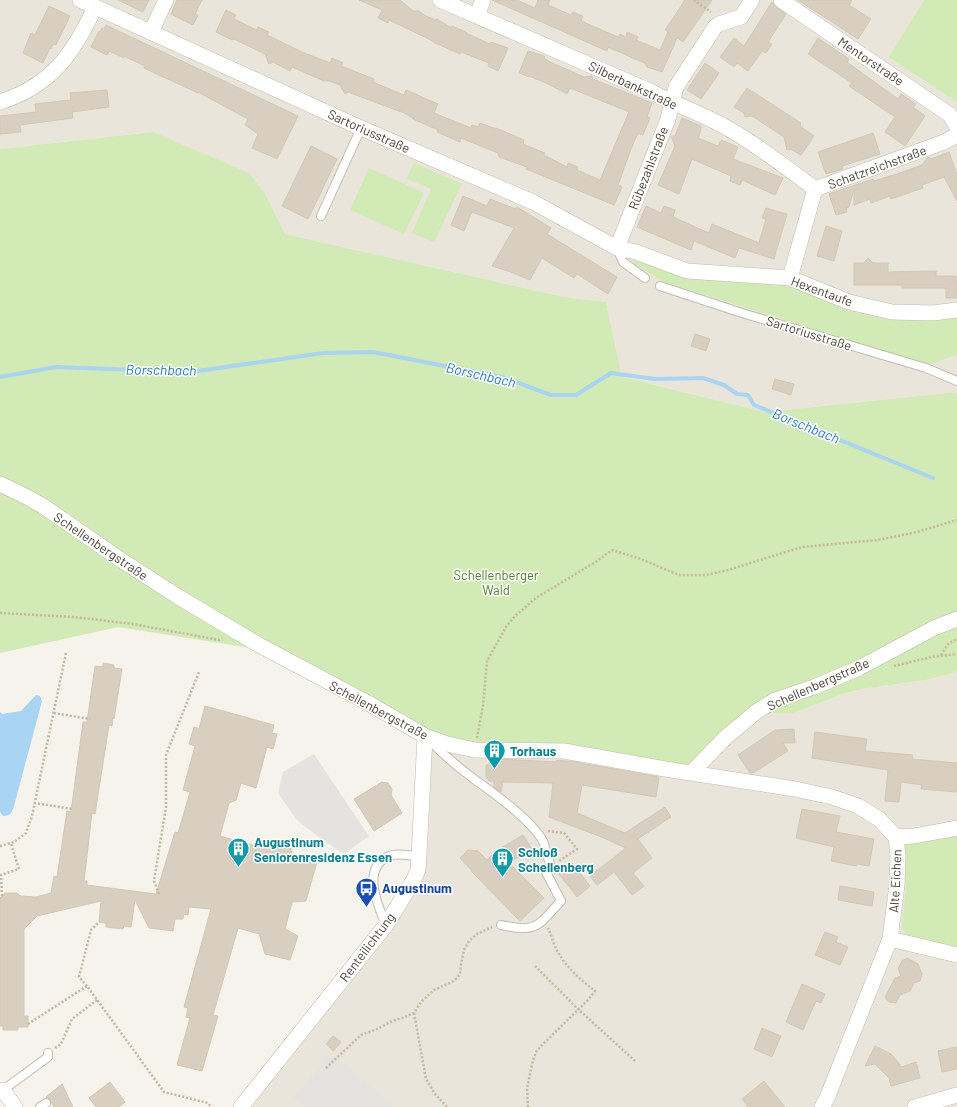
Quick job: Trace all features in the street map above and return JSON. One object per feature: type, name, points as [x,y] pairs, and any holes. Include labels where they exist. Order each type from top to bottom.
[{"type":"street","name":"Sartoriusstraße","points":[[80,0],[361,128],[533,202],[617,248]]},
{"type":"street","points":[[151,32],[166,0]]},
{"type":"street","name":"Silberbankstraße","points":[[440,0],[654,93],[671,103],[728,129],[775,158],[815,189]]},
{"type":"street","points":[[477,16],[484,0]]},
{"type":"street","points":[[715,27],[719,24],[741,17],[752,0]]},
{"type":"street","name":"Mentorstraße","points":[[781,0],[950,114],[957,127]]},
{"type":"street","points":[[0,102],[17,96],[39,84],[58,68],[73,50],[95,7]]},
{"type":"street","name":"Rübezahlstraße","points":[[617,248],[668,119],[676,87],[715,27]]},
{"type":"street","name":"Schatzreichstraße","points":[[790,278],[815,189],[944,142],[957,135]]},
{"type":"street","name":"Hexentaufe","points":[[617,248],[636,252],[687,271],[790,278],[849,302],[892,312],[933,313],[957,310]]},
{"type":"street","name":"Schellenbergstraße","points":[[0,484],[43,506],[121,560],[259,646],[368,703],[425,736],[447,744],[475,750],[564,751],[691,773],[726,737],[756,712],[775,700],[814,687],[860,668],[934,628],[957,619]]},
{"type":"street","name":"Renteilichtung","points":[[241,1107],[386,925],[413,881],[418,870],[420,856],[425,736]]},
{"type":"street","name":"Alte Eichen","points":[[691,773],[741,780],[832,797],[858,806],[879,819],[896,837],[898,856],[897,885],[890,939],[827,1098],[822,1107]]},
{"type":"street","points":[[896,837],[914,836],[957,828]]},
{"type":"street","points":[[890,939],[957,955]]},
{"type":"street","points":[[3,1090],[15,1107]]},
{"type":"street","points":[[915,1107],[957,1095]]},
{"type":"lane","points":[[321,216],[361,128]]},
{"type":"lane","points":[[617,248],[623,262],[645,278]]},
{"type":"lane","name":"Sartoriusstraße","points":[[660,286],[748,315],[926,368],[957,381]]},
{"type":"lane","points":[[425,736],[442,753],[510,806],[534,829],[543,842],[551,867],[546,872],[561,901],[533,928],[524,929],[501,925]]},
{"type":"lane","points":[[386,925],[376,898],[374,886],[373,875],[377,864],[392,855],[420,856]]},
{"type":"lane","points":[[3,1090],[48,1057],[48,1053]]},
{"type":"path","points":[[694,0],[712,12],[715,27]]},
{"type":"path","points":[[475,750],[483,706],[487,661],[506,626],[536,598],[597,561],[612,550],[638,558],[678,575],[706,575],[728,570],[802,547],[878,540],[917,532],[957,520]]},
{"type":"path","points":[[0,613],[74,617],[133,624],[219,640],[235,631]]},
{"type":"path","points":[[941,656],[948,644],[957,639]]},
{"type":"path","points":[[0,846],[11,844],[26,833],[54,713],[66,653]]},
{"type":"path","points":[[894,666],[957,654]]},
{"type":"path","points":[[159,894],[154,882],[166,807],[166,755],[199,672]]},
{"type":"path","points":[[54,713],[90,719]]},
{"type":"path","points":[[34,803],[73,809]]},
{"type":"path","points":[[534,829],[564,833],[577,849],[551,867]]},
{"type":"path","points":[[2,896],[1,875],[19,869],[11,844]]},
{"type":"path","points":[[528,1107],[527,1088],[533,1060],[537,1050],[588,1000],[595,991],[574,972],[558,954],[544,919]]},
{"type":"path","points":[[99,922],[91,930],[79,977],[164,1092],[208,1102],[211,1107]]},
{"type":"path","points":[[326,1068],[361,1035],[392,1021],[406,1018],[414,1013],[421,1002],[434,990],[452,982],[460,974],[463,956],[469,941],[483,930],[501,925]]},
{"type":"path","points":[[536,966],[578,1009],[635,1061]]},
{"type":"path","points":[[28,1024],[87,986]]},
{"type":"path","points":[[48,1053],[61,1044],[72,1019],[97,1000]]},
{"type":"path","points":[[414,1013],[426,1079],[435,1094],[447,1107]]},
{"type":"shaded area","points":[[0,0],[957,0],[957,315],[664,282],[928,365],[957,355],[957,392],[765,412],[622,377],[606,302],[564,297],[285,234],[266,195],[153,132],[0,149]]},
{"type":"shaded area","points":[[957,670],[957,1107],[243,1107],[409,892],[426,742],[761,713],[793,713],[843,694],[862,689],[926,680],[953,673]]},
{"type":"shaded area","points":[[314,754],[369,836],[344,854],[321,839],[296,819],[278,793],[283,772]]},
{"type":"shaded area","points":[[331,1053],[396,1107],[305,1107],[294,1098]]},
{"type":"green space","points":[[924,0],[957,0],[957,102],[889,57]]},
{"type":"green space","name":"Schellenberger Wald","points":[[153,132],[249,173],[266,195],[285,234],[564,297],[606,302],[622,377],[765,412],[957,392],[957,618],[775,699],[689,772],[479,749],[417,733],[245,647],[118,627],[0,653],[0,149]]},
{"type":"green space","points":[[414,163],[462,184],[434,242],[412,233],[431,189],[406,179]]},
{"type":"green space","points":[[369,168],[424,193],[404,234],[350,210]]},
{"type":"green space","points":[[637,256],[783,282],[843,306],[957,315],[957,355],[928,365],[664,282],[633,263]]},
{"type":"green space","points":[[957,620],[957,670],[953,673],[926,680],[862,689],[843,694],[793,713],[761,713]]},
{"type":"green space","points":[[957,833],[957,949],[907,937],[902,927],[906,886],[901,856],[901,846]]},
{"type":"water","points":[[36,695],[40,696],[42,701],[14,806],[12,812],[6,816],[3,816],[0,812],[0,712],[2,714],[21,711]]},
{"type":"building","points":[[118,0],[149,0],[143,12]]},
{"type":"building","points":[[177,0],[202,0],[195,14],[198,15],[193,25],[171,14]]},
{"type":"building","points":[[359,0],[400,0],[413,11],[419,11],[424,15],[435,20],[437,19],[450,27],[452,26],[490,44],[491,42],[508,48],[498,71],[488,66],[489,63],[461,52],[460,54],[389,20],[388,23],[378,18],[382,10]]},
{"type":"building","points":[[492,0],[517,0],[535,8],[538,0],[550,0],[548,5],[571,15],[573,12],[583,16],[581,21],[618,37],[620,34],[626,37],[627,32],[638,37],[636,40],[660,50],[668,32],[665,30],[685,0],[712,0],[683,42],[677,38],[662,72],[647,67],[645,63],[608,47],[607,51]]},
{"type":"building","points":[[798,0],[852,0],[849,5],[871,19],[858,39]]},
{"type":"building","points":[[772,2],[786,14],[768,42],[772,44],[766,53],[762,51],[748,71],[737,63],[734,67],[720,57],[734,38],[744,46]]},
{"type":"building","points":[[49,6],[70,16],[56,45],[53,44],[51,49],[50,48],[43,63],[23,53],[31,33],[35,35]]},
{"type":"building","points":[[226,10],[236,15],[234,19],[257,30],[258,27],[269,32],[267,35],[302,52],[330,63],[332,58],[343,63],[341,66],[374,79],[373,82],[404,95],[406,90],[438,104],[434,113],[471,128],[472,125],[478,127],[480,123],[496,128],[524,140],[523,144],[545,153],[544,155],[567,167],[568,163],[578,167],[577,170],[600,180],[629,112],[570,88],[567,94],[546,83],[519,73],[528,51],[544,56],[545,59],[550,62],[584,77],[592,76],[593,79],[652,103],[647,117],[650,118],[643,135],[638,133],[631,149],[618,185],[622,187],[614,205],[526,169],[527,167],[499,157],[498,153],[461,138],[460,142],[437,132],[438,130],[413,119],[404,113],[348,92],[345,94],[340,85],[329,81],[324,81],[292,67],[290,71],[273,62],[269,64],[265,54],[216,32]]},
{"type":"building","points":[[106,25],[298,116],[277,159],[252,148],[258,134],[245,125],[248,119],[198,92],[144,68],[145,66],[124,56],[124,58],[109,51],[107,55],[91,47],[99,31],[100,32],[102,28],[104,29]]},
{"type":"building","points":[[818,38],[849,59],[847,62],[898,99],[901,94],[916,104],[913,107],[925,116],[905,146],[885,132],[895,117],[849,86],[852,83],[808,54]]},
{"type":"building","points":[[705,63],[719,73],[701,99],[687,90]]},
{"type":"building","points":[[747,88],[801,123],[800,126],[814,136],[801,155],[790,149],[787,150],[784,137],[752,116],[745,117],[744,113],[734,107]]},
{"type":"building","points":[[107,90],[109,107],[72,112],[73,118],[20,125],[21,132],[0,134],[0,116],[36,112],[35,104],[71,100],[70,93]]},
{"type":"building","points":[[682,118],[701,126],[698,138],[718,146],[721,140],[738,147],[733,159],[783,178],[775,195],[742,180],[740,185],[730,181],[731,176],[692,159],[679,194],[658,185],[675,146],[671,136],[675,136]]},
{"type":"building","points":[[873,133],[880,154],[842,166],[843,169],[826,174],[818,152]]},
{"type":"building","points":[[311,146],[337,159],[308,219],[282,206]]},
{"type":"building","points":[[949,152],[957,175],[957,201],[944,177],[922,185],[923,188],[891,199],[890,196],[871,203],[870,199],[854,205],[854,189],[849,207],[846,208],[847,212],[836,215],[829,194],[873,179],[874,181],[900,173],[922,165],[928,157],[931,159]]},
{"type":"building","points":[[463,196],[487,206],[490,199],[516,209],[517,207],[551,228],[547,234],[617,277],[608,294],[577,274],[574,278],[542,258],[530,280],[492,266],[514,228],[472,212],[464,231],[451,225]]},
{"type":"building","points":[[646,206],[661,213],[664,206],[675,210],[673,217],[709,233],[712,224],[759,243],[766,219],[762,218],[766,208],[787,214],[774,259],[739,248],[735,258],[694,241],[691,250],[637,227]]},
{"type":"building","points":[[826,226],[842,231],[834,261],[817,256]]},
{"type":"building","points":[[868,258],[873,263],[888,263],[888,272],[936,271],[936,276],[956,276],[957,298],[946,298],[946,288],[902,288],[902,285],[854,285],[854,263],[864,263]]},
{"type":"building","points":[[695,334],[710,339],[706,351],[691,346]]},
{"type":"building","points":[[775,379],[794,384],[791,395],[772,389]]},
{"type":"building","name":"Augustinum Seniorenresidenz Essen","points":[[103,663],[114,665],[114,668],[122,669],[114,719],[113,718],[112,726],[109,725],[95,814],[92,813],[84,881],[87,881],[87,885],[156,894],[175,832],[178,833],[190,792],[183,790],[195,746],[189,744],[194,727],[199,729],[205,706],[274,725],[272,733],[277,734],[273,749],[267,747],[256,788],[241,783],[236,800],[229,803],[220,836],[260,847],[267,842],[291,848],[292,856],[317,862],[306,901],[292,902],[285,929],[298,936],[290,960],[265,954],[259,934],[238,928],[213,1015],[218,1016],[202,1071],[177,1065],[190,1018],[186,1017],[188,1008],[184,1007],[211,909],[189,907],[188,915],[184,914],[183,919],[175,919],[173,931],[149,928],[135,900],[131,927],[124,926],[123,929],[106,927],[106,923],[99,922],[101,901],[37,916],[24,929],[24,1016],[28,1016],[28,1027],[18,1027],[18,1030],[3,1030],[3,1026],[0,1026],[0,898],[5,893],[17,893],[20,896],[36,897],[51,893],[54,876],[57,877],[67,811],[71,812],[83,722],[87,722],[95,666],[103,667]]},
{"type":"building","points":[[794,729],[795,743],[783,743],[788,751],[753,773],[750,773],[738,755],[775,730]]},
{"type":"building","points":[[815,732],[867,739],[865,751],[913,755],[912,759],[957,763],[957,792],[921,789],[922,785],[901,782],[899,802],[885,801],[888,770],[812,758]]},
{"type":"building","points":[[499,759],[556,762],[557,760],[575,762],[659,777],[656,797],[582,785],[577,813],[625,833],[665,807],[671,817],[638,839],[652,858],[633,873],[644,886],[632,895],[614,872],[597,885],[590,876],[626,848],[549,817],[553,783],[503,782],[501,792],[494,787],[494,781],[489,781],[486,777],[486,765],[489,765],[489,760]]},
{"type":"building","points":[[382,782],[388,783],[392,789],[391,795],[402,813],[374,831],[354,799]]},
{"type":"building","points":[[802,809],[840,816],[836,832],[874,839],[869,866],[857,864],[856,866],[831,861],[834,847],[796,838]]},
{"type":"building","name":"Schloß Schellenberg","points":[[523,835],[532,849],[509,863],[544,898],[520,921],[460,858],[468,850],[478,851],[487,860],[496,851]]},
{"type":"building","points":[[572,863],[590,886],[577,897],[559,874]]},
{"type":"building","points":[[840,886],[874,892],[872,906],[838,900]]},
{"type":"building","points":[[825,932],[838,937],[836,942],[848,947],[840,965],[815,955]]},
{"type":"building","points":[[907,958],[918,964],[922,974],[920,981],[914,983],[910,991],[900,995],[896,1003],[889,1002],[885,997],[895,978],[901,976],[898,969],[902,961]]},
{"type":"building","points":[[802,984],[825,994],[821,1003],[816,1001],[803,1030],[786,1022]]},
{"type":"building","points":[[762,1028],[781,1036],[772,1057],[754,1049]]},
{"type":"building","points":[[333,1036],[341,1042],[333,1051],[326,1044]]},
{"type":"building","points":[[875,1046],[891,1054],[902,1067],[916,1062],[920,1078],[891,1086],[889,1078],[875,1064],[865,1066]]},
{"type":"building","points":[[957,1047],[957,1069],[942,1072],[938,1051]]},
{"type":"building","points":[[764,1081],[785,1107],[748,1107],[742,1099]]},
{"type":"building","points":[[110,1082],[125,1102],[119,1107],[96,1107],[89,1098]]},
{"type":"building","points":[[62,1084],[73,1107],[54,1107],[50,1100],[46,1097]]},
{"type":"waterway","name":"Borschbach","points":[[0,377],[56,367],[191,372],[323,353],[373,352],[502,377],[551,395],[576,395],[611,373],[655,379],[703,378],[724,385],[737,394],[748,395],[754,405],[933,478]]},
{"type":"place","name":"Torhaus","points":[[494,770]]},
{"type":"place","name":"Augustinum Seniorenresidenz Essen","points":[[239,868]]},
{"type":"place","name":"Schloß Schellenberg","points":[[502,878]]},
{"type":"place","name":"Augustinum","points":[[367,908]]}]
